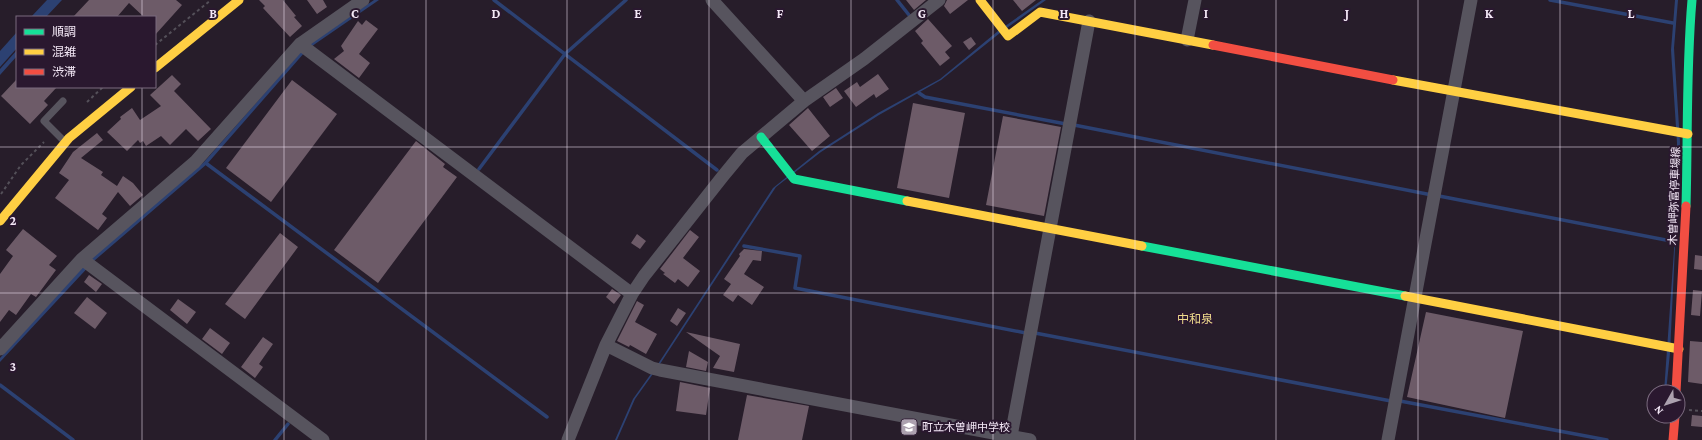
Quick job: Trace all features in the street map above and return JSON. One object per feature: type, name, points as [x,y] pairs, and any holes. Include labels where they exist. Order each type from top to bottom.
[{"type":"street","points":[[156,67],[240,0]]},
{"type":"street","points":[[0,349],[86,262],[195,162],[304,47],[363,0]]},
{"type":"street","points":[[712,0],[804,101]]},
{"type":"street","points":[[568,440],[606,345],[632,294],[644,276],[742,153],[804,101],[864,59],[939,0]]},
{"type":"street","points":[[980,0],[1008,36],[1040,12],[1454,92],[1682,133]]},
{"type":"street","points":[[1187,40],[1195,0]]},
{"type":"street","points":[[1388,440],[1471,0]]},
{"type":"street","name":"木曽岬弥富停車場線","points":[[1675,384],[1673,347],[1685,241],[1682,133],[1692,0]]},
{"type":"street","points":[[1011,436],[1089,21]]},
{"type":"street","points":[[304,47],[632,294]]},
{"type":"street","points":[[0,221],[65,142],[130,88]]},
{"type":"street","points":[[761,137],[794,179],[1415,299],[1673,347]]},
{"type":"street","points":[[86,262],[323,440]]},
{"type":"street","points":[[606,345],[656,369],[1030,440]]},
{"type":"street","points":[[1673,440],[1674,424]]},
{"type":"lane","points":[[63,101],[44,121],[65,142]]},
{"type":"path","points":[[156,44],[210,0]]},
{"type":"water","points":[[47,0],[62,0],[47,16],[32,16]]},
{"type":"water","points":[[374,0],[379,0],[305,52],[207,164],[94,261],[0,362],[0,358],[91,258],[204,162],[300,53],[312,42]]},
{"type":"water","points":[[1042,0],[1046,0],[1000,33],[941,80],[879,115],[821,152],[776,187],[660,364],[635,399],[617,440],[615,440],[633,399],[658,364],[773,188],[819,151],[878,113],[940,79],[998,31]]},
{"type":"water","points":[[1675,0],[1678,0],[1674,48],[1680,142],[1670,353],[1667,384],[1665,384],[1675,236],[1677,143],[1671,50]]},
{"type":"water","points":[[16,33],[16,49],[0,67],[0,51]]},
{"type":"water","points":[[16,51],[16,57],[0,75],[0,69]]},
{"type":"building","points":[[89,0],[176,0],[182,5],[156,34],[156,16],[143,16],[129,3],[118,16],[74,16]]},
{"type":"building","points":[[259,0],[283,0],[302,26],[290,37],[263,8],[265,6]]},
{"type":"building","points":[[307,0],[323,0],[327,7],[317,14]]},
{"type":"building","points":[[906,0],[926,0],[914,10]]},
{"type":"building","points":[[947,0],[968,0],[950,14],[944,6]]},
{"type":"building","points":[[1013,0],[1036,0],[1022,11]]},
{"type":"building","points":[[928,19],[952,46],[945,52],[950,58],[940,66],[921,43],[923,41],[915,31]]},
{"type":"building","points":[[366,20],[378,29],[359,54],[370,63],[359,78],[334,59],[344,51],[341,46],[358,21],[362,25]]},
{"type":"building","points":[[971,37],[976,44],[969,50],[963,42]]},
{"type":"building","points":[[878,74],[889,89],[876,98],[874,94],[856,107],[844,91],[857,82],[860,87]]},
{"type":"building","points":[[172,75],[181,84],[174,91],[211,129],[198,141],[186,129],[170,145],[161,136],[146,146],[143,141],[140,143],[138,140],[127,151],[107,132],[121,119],[120,117],[132,108],[140,120],[161,106],[150,95]]},
{"type":"building","points":[[16,80],[16,88],[56,88],[44,101],[48,105],[30,124],[1,96]]},
{"type":"building","points":[[292,80],[337,114],[271,202],[226,168]]},
{"type":"building","points":[[836,88],[843,98],[830,107],[823,97]]},
{"type":"building","points":[[913,103],[965,113],[949,198],[897,188]]},
{"type":"building","points":[[808,108],[830,136],[812,151],[789,125]]},
{"type":"building","points":[[1003,116],[1061,127],[1044,216],[986,205]]},
{"type":"building","points":[[97,133],[103,140],[81,158],[103,172],[101,175],[117,186],[123,176],[133,183],[143,195],[130,206],[118,192],[102,214],[107,218],[98,230],[55,198],[69,180],[59,173],[73,152]]},
{"type":"building","points":[[416,141],[445,164],[443,167],[457,177],[378,283],[334,250]]},
{"type":"building","points":[[23,229],[57,256],[49,265],[56,270],[36,297],[31,294],[16,315],[9,310],[0,322],[0,274],[13,256],[6,250]]},
{"type":"building","points":[[690,230],[699,237],[683,258],[700,271],[688,287],[678,279],[675,283],[663,274],[665,273],[660,269]]},
{"type":"building","points":[[280,233],[298,247],[245,319],[225,304]]},
{"type":"building","points":[[637,234],[646,241],[640,249],[631,243]]},
{"type":"building","points":[[744,249],[762,251],[761,261],[753,260],[744,274],[764,287],[752,305],[738,295],[733,302],[723,295],[731,284],[724,279],[740,256],[739,254]]},
{"type":"building","points":[[1695,255],[1702,256],[1702,270],[1694,269]]},
{"type":"building","points":[[89,275],[102,284],[96,292],[84,282]]},
{"type":"building","points":[[612,289],[621,295],[614,304],[606,297]]},
{"type":"building","points":[[1693,290],[1702,291],[1700,316],[1691,315]]},
{"type":"building","points":[[87,297],[107,313],[95,329],[74,313]]},
{"type":"building","points":[[178,299],[196,312],[187,324],[170,310]]},
{"type":"building","points":[[637,301],[644,305],[635,322],[657,334],[646,354],[630,345],[629,347],[617,341]]},
{"type":"building","points":[[678,308],[686,313],[677,326],[670,321]]},
{"type":"building","points":[[1426,312],[1523,331],[1505,418],[1407,397]]},
{"type":"building","points":[[210,328],[230,343],[222,354],[202,339]]},
{"type":"building","points":[[686,332],[740,344],[734,372],[713,368],[720,356]]},
{"type":"building","points":[[263,337],[273,344],[259,364],[263,367],[255,378],[241,367]]},
{"type":"building","points":[[1690,341],[1702,342],[1702,384],[1688,382]]},
{"type":"building","points":[[689,351],[708,362],[706,371],[686,367]]},
{"type":"building","points":[[680,382],[710,388],[706,415],[676,411]]},
{"type":"building","points":[[747,395],[809,406],[802,440],[738,440]]},
{"type":"building","points":[[1692,415],[1702,416],[1702,427],[1691,426]]},
{"type":"waterway","points":[[494,0],[717,170]]},
{"type":"waterway","points":[[479,169],[565,54],[626,0]]},
{"type":"waterway","points":[[897,0],[909,15]]},
{"type":"waterway","points":[[1550,0],[1673,23]]},
{"type":"waterway","points":[[919,93],[925,97],[1066,124]]},
{"type":"waterway","points":[[1074,125],[1432,195]]},
{"type":"waterway","points":[[207,164],[547,417]]},
{"type":"waterway","points":[[1439,196],[1671,241]]},
{"type":"waterway","points":[[744,246],[800,256],[795,288],[1026,333]]},
{"type":"waterway","points":[[1035,333],[1391,401]]},
{"type":"waterway","points":[[0,385],[73,440]]},
{"type":"waterway","points":[[1400,401],[1607,440]]},
{"type":"waterway","points":[[275,440],[288,424]]},
{"type":"traffic: fast","points":[[1686,206],[1688,77],[1692,0]]},
{"type":"traffic: fast","points":[[761,137],[794,179],[907,201]]},
{"type":"traffic: fast","points":[[1142,246],[1405,296]]},
{"type":"traffic: slow","points":[[156,67],[239,0]]},
{"type":"traffic: slow","points":[[980,0],[1008,36],[1040,12],[1213,45]]},
{"type":"traffic: slow","points":[[1393,80],[1688,134]]},
{"type":"traffic: slow","points":[[0,221],[69,138],[130,88]]},
{"type":"traffic: slow","points":[[907,201],[1142,246]]},
{"type":"traffic: slow","points":[[1405,296],[1679,349]]},
{"type":"traffic: jam","points":[[1213,45],[1393,80]]},
{"type":"traffic: jam","points":[[1676,384],[1686,206]]},
{"type":"traffic: jam","points":[[1673,440],[1674,424]]},
{"type":"place","name":"町立木曽岬中学校","points":[[909,427]]},
{"type":"district","name":"中和泉","points":[[1195,319]]}]
